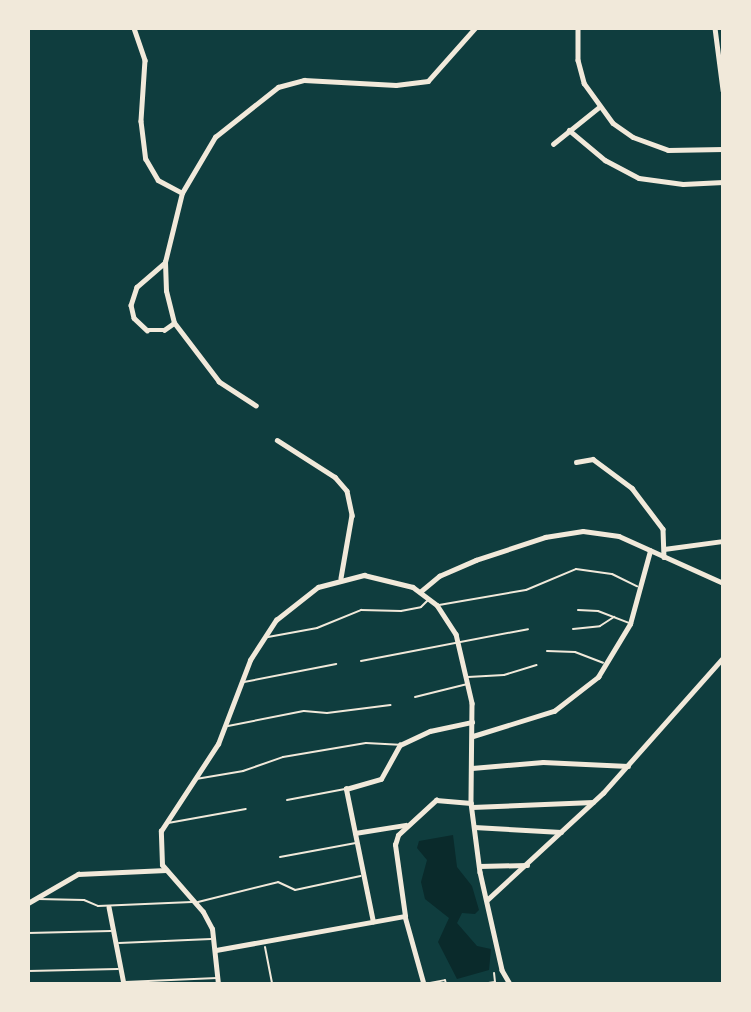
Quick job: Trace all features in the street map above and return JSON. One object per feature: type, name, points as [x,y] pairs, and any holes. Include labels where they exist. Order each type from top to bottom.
[{"type":"street","points":[[134,28],[145,60],[141,121],[146,159],[158,180],[182,193]]},
{"type":"street","points":[[256,405],[219,382],[174,323],[166,291],[165,262],[182,193],[215,137],[278,87],[304,80],[396,85],[428,81],[475,28]]},
{"type":"street","points":[[578,28],[579,70],[598,108],[622,131],[656,146],[690,152],[723,149]]},
{"type":"street","points":[[715,28],[723,90]]},
{"type":"street","points":[[553,144],[598,108]]},
{"type":"street","points":[[569,130],[605,160],[639,178],[683,184],[723,183]]},
{"type":"street","points":[[165,262],[137,287],[131,305],[134,318],[148,330],[164,330],[174,323]]},
{"type":"street","points":[[277,440],[335,477],[347,491],[352,515],[341,578]]},
{"type":"street","points":[[576,462],[593,459],[632,488],[663,528],[664,557]]},
{"type":"street","points":[[420,592],[439,576],[476,559],[559,534],[608,533],[723,583]]},
{"type":"street","points":[[664,549],[723,541]]},
{"type":"street","points":[[473,736],[554,711],[575,698],[607,665],[630,624],[650,551]]},
{"type":"street","points":[[218,981],[214,939],[195,902],[167,870],[159,848],[164,824],[228,726],[243,682],[263,638],[302,596],[341,578],[383,576],[420,592],[437,605],[458,641],[467,677],[473,722],[471,805],[479,866],[502,971],[510,984]]},
{"type":"street","points":[[487,900],[593,802],[723,658]]},
{"type":"street","points":[[373,922],[346,789],[382,779],[400,745],[430,731],[473,722]]},
{"type":"street","points":[[472,768],[543,762],[628,766]]},
{"type":"street","points":[[425,984],[405,916],[395,845],[406,825],[436,800],[471,805],[593,802]]},
{"type":"street","points":[[355,833],[406,825]]},
{"type":"street","points":[[474,827],[562,832]]},
{"type":"street","points":[[479,866],[527,865]]},
{"type":"street","points":[[28,903],[78,874],[167,870]]},
{"type":"street","points":[[108,906],[124,983]]},
{"type":"street","points":[[216,950],[405,916]]},
{"type":"lane","points":[[437,605],[526,590],[576,569],[612,575],[641,589]]},
{"type":"lane","points":[[263,638],[317,628],[361,610],[390,612],[421,607],[429,599]]},
{"type":"lane","points":[[578,610],[614,617],[630,624]]},
{"type":"lane","points":[[573,629],[600,626],[614,617]]},
{"type":"lane","points":[[362,661],[528,629]]},
{"type":"lane","points":[[547,651],[575,652],[607,665]]},
{"type":"lane","points":[[243,682],[336,664]]},
{"type":"lane","points":[[467,677],[504,675],[536,665]]},
{"type":"lane","points":[[415,697],[468,684]]},
{"type":"lane","points":[[228,726],[304,711],[327,713],[391,705]]},
{"type":"lane","points":[[195,779],[243,771],[283,757],[366,743],[400,745]]},
{"type":"lane","points":[[287,800],[346,789]]},
{"type":"lane","points":[[164,824],[246,809]]},
{"type":"lane","points":[[279,858],[357,843]]},
{"type":"lane","points":[[34,899],[78,900],[108,906],[195,902],[278,883],[295,890],[363,876]]},
{"type":"lane","points":[[28,933],[112,930]]},
{"type":"lane","points":[[114,944],[214,939]]},
{"type":"lane","points":[[28,971],[122,968]]},
{"type":"lane","points":[[124,983],[218,981]]},
{"type":"path","points":[[264,942],[272,984]]},
{"type":"path","points":[[482,984],[495,982],[494,973],[502,971]]},
{"type":"path","points":[[425,984],[445,980],[446,984]]},
{"type":"water","points":[[453,835],[457,867],[472,886],[479,910],[475,914],[462,913],[457,923],[477,946],[491,949],[489,970],[457,979],[438,942],[449,918],[425,899],[421,882],[427,860],[417,848],[419,841]]}]
